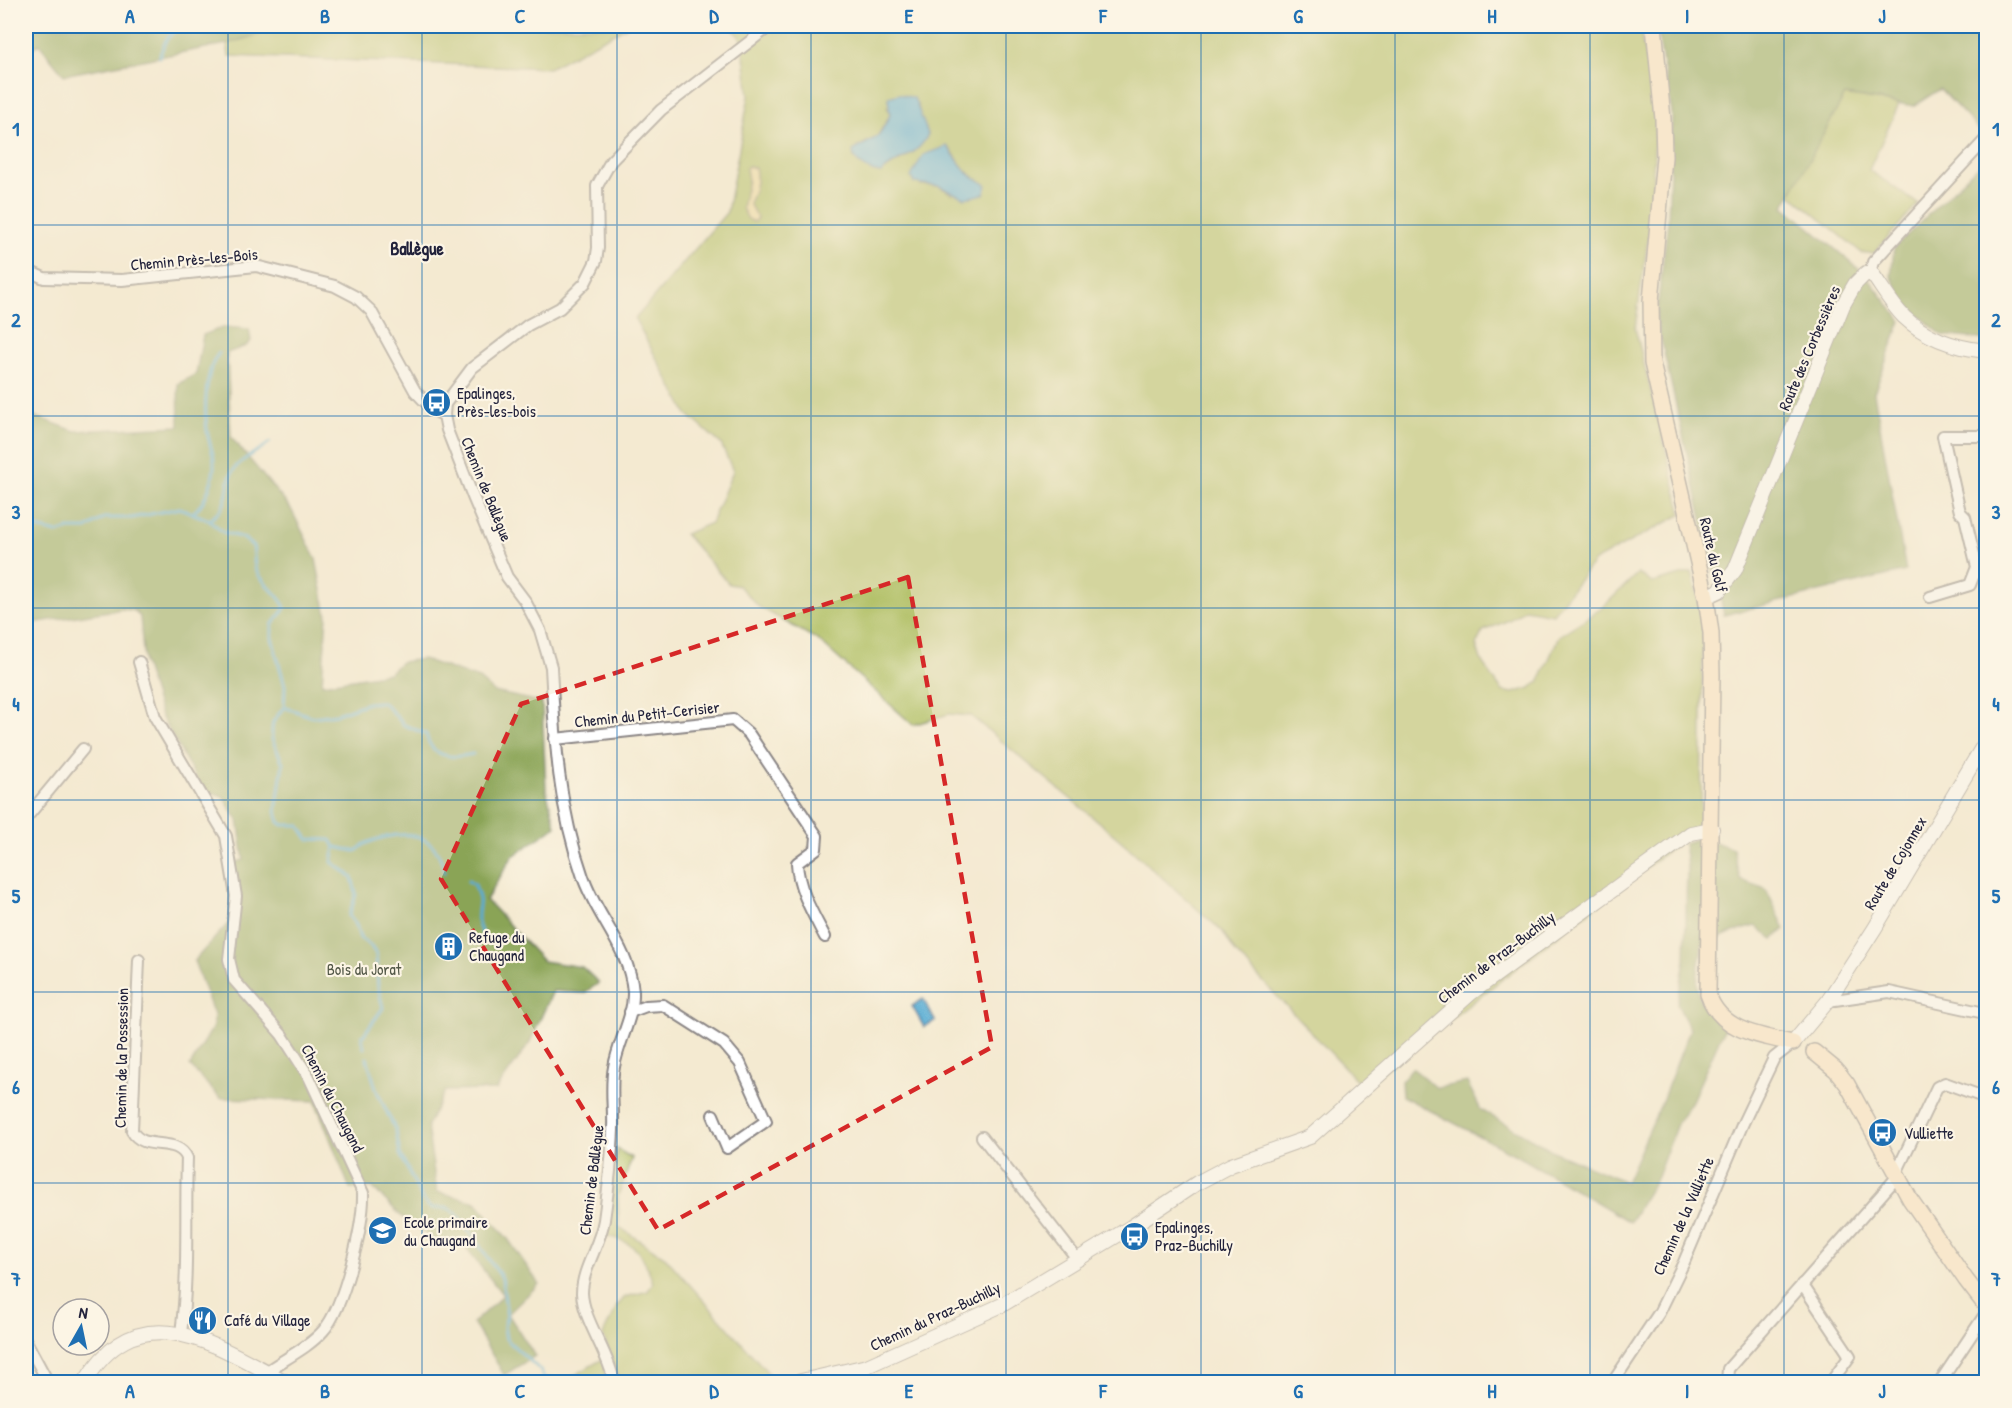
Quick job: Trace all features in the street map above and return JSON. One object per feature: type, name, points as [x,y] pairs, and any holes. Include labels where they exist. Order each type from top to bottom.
[{"type":"main road","name":"Route du Golf","points":[[1654,26],[1663,119],[1664,157],[1651,301],[1652,363],[1706,597],[1712,656],[1712,829],[1708,994],[1716,1011],[1728,1022],[1770,1038],[1793,1043]]},
{"type":"main road","points":[[1814,1052],[1836,1070],[1847,1084],[1897,1175],[1934,1234],[1986,1306]]},
{"type":"street","points":[[444,415],[448,398],[472,368],[528,325],[560,308],[585,283],[596,261],[598,248],[597,186],[611,161],[661,110],[770,26]]},
{"type":"street","name":"Route des Corbessières","points":[[1706,597],[1719,591],[1735,570],[1843,305],[1859,278],[1870,273],[1873,262],[1986,139]]},
{"type":"street","name":"Chemin Près-les-Bois","points":[[26,270],[44,278],[135,280],[256,266],[335,286],[356,297],[371,311],[415,391],[434,411],[444,415]]},
{"type":"street","points":[[1870,273],[1903,316],[1915,326],[1938,339],[1964,349],[1986,351]]},
{"type":"street","name":"Chemin de Ballègue","points":[[444,415],[447,430],[473,497],[507,577],[525,601],[540,630],[551,667],[559,784],[573,847],[584,880],[628,969],[633,990],[630,1012],[619,1042],[613,1070],[613,1133],[604,1219],[599,1244],[584,1281],[582,1295],[586,1311],[605,1350],[614,1383]]},
{"type":"street","points":[[1930,597],[1970,585],[1982,566],[1965,517],[1960,512],[1943,436],[1986,435]]},
{"type":"street","name":"Chemin du Chaugand","points":[[139,662],[155,717],[226,836],[236,896],[229,959],[234,980],[282,1035],[309,1077],[363,1193],[363,1211],[349,1270],[332,1317],[316,1338],[266,1372]]},
{"type":"street","name":"Chemin du Petit-Cerisier","points":[[555,739],[733,720],[749,734],[817,836],[816,849],[797,863],[798,875],[813,914],[825,937]]},
{"type":"street","name":"Route de Cojonnex","points":[[1793,1043],[1828,1001],[1895,896],[1986,741]]},
{"type":"street","points":[[26,818],[83,749]]},
{"type":"street","name":"Chemin de Praz-Buchilly","points":[[1248,1159],[1310,1137],[1472,993],[1691,833],[1712,829]]},
{"type":"street","name":"Chemin de la Possession","points":[[139,960],[132,1131],[136,1138],[144,1142],[177,1147],[184,1151],[187,1158],[184,1228],[186,1301],[181,1333]]},
{"type":"street","points":[[1828,1001],[1889,992],[1980,1012],[1986,1011]]},
{"type":"street","points":[[630,1012],[658,1004],[670,1008],[724,1044],[740,1063],[766,1121],[727,1148],[713,1115]]},
{"type":"street","points":[[1770,1038],[1774,1058]]},
{"type":"street","points":[[1793,1043],[1814,1052]]},
{"type":"street","name":"Chemin de la Vulliette","points":[[1613,1383],[1648,1331],[1674,1282],[1774,1058],[1793,1043]]},
{"type":"street","points":[[1727,1383],[1728,1369],[1897,1175],[1937,1087],[1945,1083],[1986,1098]]},
{"type":"street","points":[[982,1137],[1078,1260]]},
{"type":"street","name":"Chemin du Praz-Buchilly","points":[[796,1383],[867,1366],[1002,1305],[1078,1260],[1197,1183],[1248,1159]]},
{"type":"street","points":[[1802,1284],[1850,1356],[1831,1383]]},
{"type":"street","points":[[1940,1383],[1986,1313]]},
{"type":"street","points":[[85,1383],[92,1370],[123,1342],[160,1331],[181,1333],[204,1340],[286,1383]]},
{"type":"street","points":[[26,1341],[48,1383]]},
{"type":"highlighted area","points":[[908,577],[992,1047],[658,1230],[441,879],[521,704]]},
{"type":"green space","points":[[26,26],[286,26],[227,44],[64,75],[39,44],[26,52]]},
{"type":"green space","points":[[286,26],[628,26],[549,68],[229,56],[227,44]]},
{"type":"green space","points":[[730,26],[1642,26],[1642,41],[1656,111],[1651,219],[1635,328],[1682,514],[1594,561],[1553,614],[1525,609],[1509,620],[1483,631],[1476,645],[1482,662],[1502,691],[1513,693],[1530,688],[1539,682],[1559,636],[1602,608],[1638,573],[1652,583],[1692,572],[1703,620],[1701,825],[1363,1087],[1235,952],[1223,932],[1120,840],[971,716],[949,714],[913,725],[818,640],[759,607],[739,586],[729,584],[685,534],[711,523],[733,471],[721,444],[687,414],[635,319],[727,212],[749,96],[742,40]],"holes":[[[918,105],[920,117],[928,134],[919,148],[881,173],[866,168],[853,157],[857,147],[877,137],[890,115],[887,107]],[[947,146],[965,170],[975,178],[952,194],[939,186],[921,185]]]},
{"type":"green space","points":[[1659,26],[1986,26],[1986,132],[1984,135],[1940,89],[1914,106],[1845,95],[1784,206],[1866,275],[1901,321],[1874,393],[1906,571],[1724,615],[1656,318],[1668,221],[1672,113],[1659,41]]},
{"type":"green space","points":[[1844,95],[1899,104],[1869,170],[1918,204],[1874,253],[1862,253],[1790,194]]},
{"type":"green space","points":[[1986,158],[1986,340],[1942,335],[1906,304],[1891,276],[1894,248]]},
{"type":"green space","name":"Bois du Jorat","points":[[224,327],[249,329],[251,341],[246,346],[227,353],[231,437],[291,509],[316,559],[327,616],[322,684],[389,673],[401,662],[423,659],[479,679],[494,692],[542,702],[546,790],[556,826],[512,857],[486,900],[543,961],[582,967],[599,983],[584,993],[553,991],[529,1044],[496,1090],[445,1091],[427,1126],[437,1192],[476,1202],[508,1239],[539,1284],[508,1314],[535,1356],[504,1375],[473,1323],[503,1295],[466,1248],[436,1241],[401,1216],[372,1187],[350,1189],[315,1101],[220,1098],[190,1066],[213,1027],[214,1015],[194,961],[233,918],[229,864],[244,860],[238,820],[223,797],[202,789],[161,716],[144,663],[140,617],[135,611],[123,609],[26,624],[26,413],[75,431],[179,426],[178,384],[196,374],[203,335]]},
{"type":"green space","points":[[1702,837],[1733,849],[1740,880],[1766,889],[1785,929],[1773,939],[1755,926],[1702,945],[1697,982],[1698,992],[1705,1009],[1724,1029],[1692,1101],[1677,1124],[1657,1177],[1630,1222],[1525,1160],[1402,1096],[1401,1081],[1412,1068],[1437,1088],[1467,1082],[1481,1110],[1553,1151],[1626,1182],[1660,1106],[1690,1029],[1677,1004],[1685,960],[1687,866],[1684,843]]},
{"type":"green space","points":[[617,1149],[632,1158],[618,1196],[619,1227],[666,1258],[772,1377],[748,1382],[619,1382],[603,1335],[617,1306],[625,1297],[648,1291],[653,1283],[643,1258],[638,1252],[626,1242],[607,1236]]},
{"type":"green space","points":[[604,1358],[606,1382],[572,1382],[572,1377]]},
{"type":"sand","points":[[748,166],[755,168],[756,172],[755,186],[749,203],[757,218],[754,222],[748,219],[742,208],[748,180],[746,168]]},
{"type":"water","points":[[899,94],[914,98],[928,134],[919,148],[913,152],[881,173],[872,171],[859,163],[853,151],[877,137],[890,115],[888,97]]},
{"type":"water","points":[[947,146],[967,173],[987,185],[984,194],[965,198],[939,186],[914,183],[911,177],[923,155]]},
{"type":"water","points":[[923,999],[935,1021],[924,1027],[912,1006]]},
{"type":"waterway","points":[[159,57],[166,40],[178,26]]},
{"type":"waterway","points":[[194,512],[206,496],[213,475],[214,461],[207,430],[206,400],[208,379],[214,360],[219,353]]},
{"type":"waterway","points":[[209,520],[222,507],[229,480],[236,467],[270,442]]},
{"type":"waterway","points":[[26,529],[37,528],[57,533],[69,529],[86,529],[104,518],[132,518],[180,508],[209,520],[223,532],[243,538],[253,546],[256,570],[285,608],[272,625],[272,638],[285,686],[284,707],[273,722],[272,729],[272,739],[283,763],[276,811],[279,822],[283,825],[299,825],[308,839],[331,840],[335,847],[332,862],[352,877],[356,894],[349,916],[356,925],[360,938],[370,945],[376,954],[378,987],[383,1008],[362,1037],[364,1048]]},
{"type":"waterway","points":[[284,707],[313,717],[337,714],[368,703],[380,702],[386,705],[404,725],[426,734],[429,742],[438,752],[451,756],[473,754]]},
{"type":"waterway","points":[[335,847],[355,851],[379,839],[392,836],[415,836],[434,847],[444,872]]},
{"type":"waterway","points":[[468,881],[475,885],[479,903],[478,925],[487,943]]},
{"type":"waterway","points":[[367,1058],[376,1089],[396,1131],[400,1154],[423,1200],[430,1208],[448,1208],[457,1214],[502,1278],[507,1316],[504,1326],[506,1339],[540,1370],[544,1378],[559,1380]]},
{"type":"place","name":"Epalinges, Près-les-bois","points":[[436,402]]},
{"type":"place","name":"Refuge du Chaugand","points":[[448,946]]},
{"type":"place","name":"Vulliette","points":[[1883,1133]]},
{"type":"place","name":"Ecole primaire du Chaugand","points":[[383,1231]]},
{"type":"place","name":"Epalinges, Praz-Buchilly","points":[[1134,1236]]},
{"type":"place","name":"Café du Village","points":[[203,1320]]},
{"type":"district","name":"Ballègue","points":[[417,249]]}]
